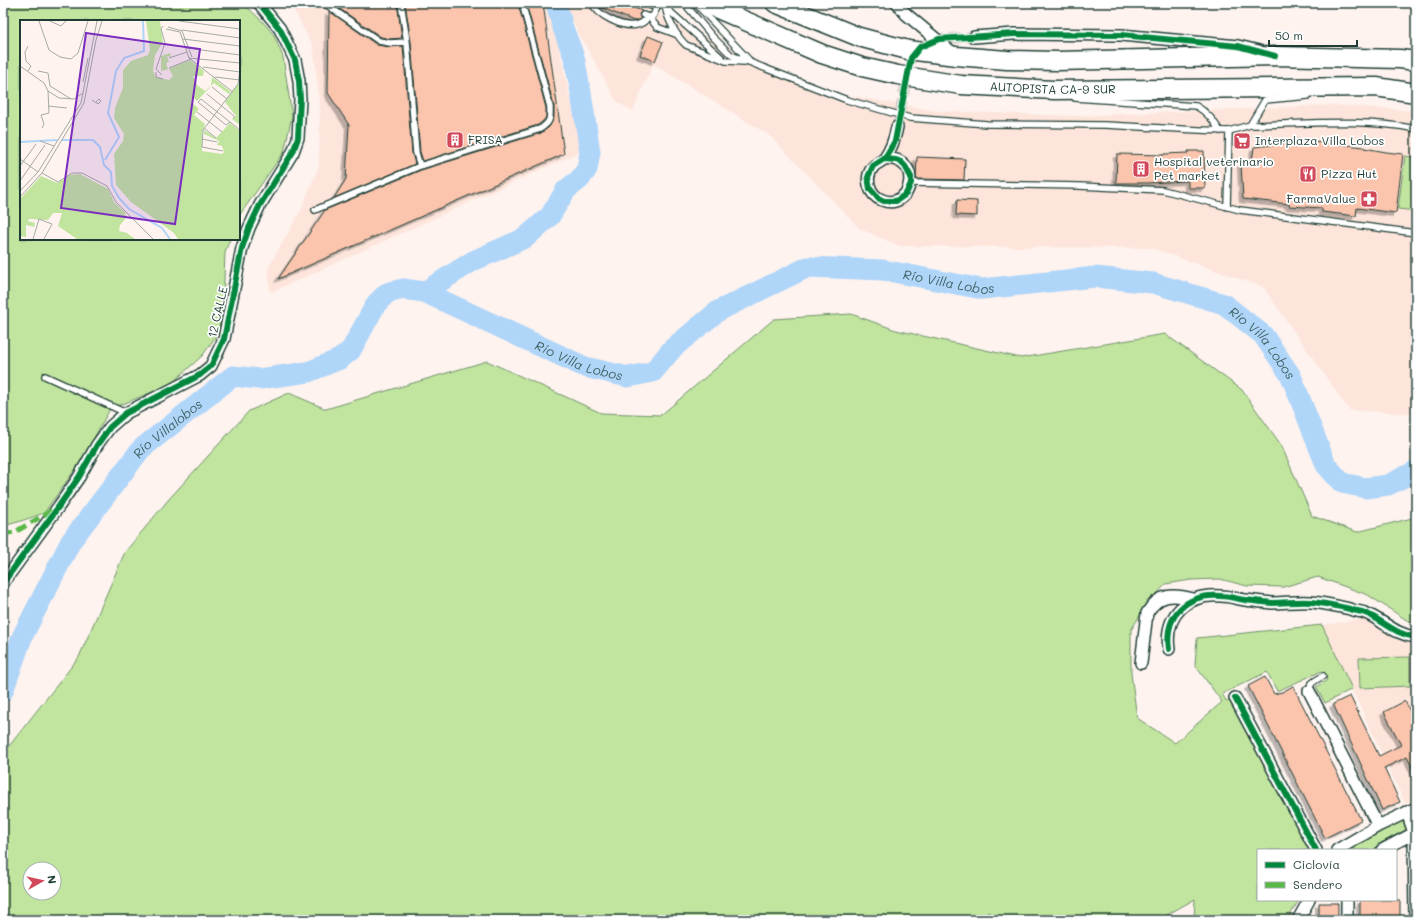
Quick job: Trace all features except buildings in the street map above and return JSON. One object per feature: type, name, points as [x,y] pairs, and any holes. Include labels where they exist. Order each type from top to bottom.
[{"type":"highway","name":"AUTOPISTA CA-9 SUR","points":[[704,3],[822,54],[862,67],[898,75],[961,85],[1062,95],[1329,90],[1376,87],[1416,94]]},
{"type":"highway","points":[[775,3],[859,37],[908,50],[956,56],[1007,60],[1057,61],[1275,56],[1411,59]]},
{"type":"street","name":"12 CALLE","points":[[3,583],[67,494],[97,445],[110,427],[126,413],[200,375],[211,366],[224,339],[242,248],[249,228],[260,205],[293,152],[298,138],[300,99],[296,60],[280,29],[259,3]]},
{"type":"street","points":[[897,3],[906,14],[956,56]]},
{"type":"street","points":[[974,37],[1014,34],[1121,35],[1238,46],[1275,56]]},
{"type":"street","points":[[884,159],[896,160],[906,166],[910,177],[911,183],[906,194],[896,201],[884,201],[873,194],[870,189],[868,177],[874,166],[884,159],[895,141],[897,127]]},
{"type":"street","points":[[1140,663],[1147,613],[1151,606],[1162,598],[1170,596],[1179,595],[1193,599]]},
{"type":"street","points":[[1169,649],[1169,630],[1173,617],[1180,608],[1193,599],[1207,596],[1221,596],[1269,602],[1310,602],[1326,604],[1364,612],[1394,631],[1416,637]]},
{"type":"street","points":[[1309,691],[1378,826]]},
{"type":"street","points":[[1232,698],[1315,849]]},
{"type":"street","points":[[1339,849],[1378,826],[1412,810],[1415,832],[1415,920]]},
{"type":"street","points":[[1384,849],[1415,832]]},
{"type":"street","points":[[1298,920],[1308,901]]},
{"type":"street","points":[[1347,901],[1348,920]]},
{"type":"lane","points":[[324,3],[379,41],[390,43],[407,42]]},
{"type":"lane","points":[[401,3],[407,42],[416,153],[420,166]]},
{"type":"lane","points":[[315,210],[420,166],[540,129],[547,124],[550,118],[550,107],[522,3]]},
{"type":"lane","points":[[592,3],[594,8],[604,17],[628,26],[635,26],[653,16],[658,6],[645,3]]},
{"type":"lane","points":[[684,3],[712,36],[731,55],[847,100],[910,118],[987,124],[1105,125],[1220,130],[1228,130],[1250,125],[1341,123],[1395,125],[1416,129]]},
{"type":"lane","points":[[695,3],[750,62]]},
{"type":"lane","points":[[665,5],[678,35],[686,45],[726,61],[750,62]]},
{"type":"lane","points":[[665,5],[726,61]]},
{"type":"lane","points":[[643,15],[649,17],[657,27],[678,35]]},
{"type":"lane","points":[[1062,95],[1196,106],[1212,117],[1220,130]]},
{"type":"lane","points":[[1250,125],[1265,100],[1317,95]]},
{"type":"lane","points":[[1227,207],[1228,130]]},
{"type":"lane","points":[[911,183],[1079,186],[1163,190],[1240,210],[1416,233]]},
{"type":"lane","points":[[45,376],[126,413]]},
{"type":"lane","points":[[1309,691],[1312,683],[1323,676]]},
{"type":"shaded area","name":"FRISA","points":[[290,3],[549,3],[582,151],[270,293],[268,268],[300,212],[319,166],[320,106],[313,46]]},
{"type":"shaded area","points":[[562,3],[635,3],[824,91],[937,111],[1075,116],[1333,105],[1416,111],[1416,414],[1349,410],[1263,287],[1151,248],[900,246],[860,229],[769,135],[653,64],[633,111],[617,102]]},
{"type":"shaded area","points":[[1363,619],[1416,647],[1416,798],[1405,803],[1322,625]]},
{"type":"green space","points":[[3,3],[243,3],[274,35],[283,57],[292,116],[284,152],[240,215],[240,20],[20,20],[20,240],[230,240],[225,252],[223,308],[218,333],[203,355],[170,385],[110,409],[81,461],[44,513],[3,526]]},
{"type":"green space","points":[[1405,156],[1416,158],[1416,211],[1398,209]]},
{"type":"green space","points":[[851,314],[896,330],[1021,358],[1165,334],[1242,390],[1281,445],[1312,516],[1357,532],[1416,517],[1416,622],[1408,621],[1368,595],[1318,577],[1283,587],[1247,586],[1220,579],[1191,580],[1166,584],[1147,604],[1131,630],[1131,673],[1137,718],[1175,743],[1222,702],[1195,665],[1197,638],[1322,625],[1352,689],[1325,703],[1316,687],[1327,680],[1322,671],[1277,691],[1267,672],[1222,694],[1227,702],[1238,697],[1315,849],[1257,849],[1257,901],[1298,901],[1287,920],[1194,920],[1195,899],[1158,920],[1001,920],[988,912],[984,920],[3,920],[3,757],[6,750],[79,657],[125,552],[169,499],[249,411],[289,393],[326,409],[487,361],[601,413],[661,415],[774,319]]},
{"type":"green space","points":[[1410,657],[1410,686],[1360,688],[1359,658]]},
{"type":"green space","points":[[1416,808],[1416,832],[1384,849],[1339,849]]},
{"type":"waterway","points":[[424,292],[473,261],[525,238],[550,216],[566,190],[580,179],[587,169],[590,152],[581,93],[574,57],[563,28],[556,3]]},
{"type":"waterway","name":"Río Villa Lobos","points":[[3,691],[22,637],[71,541],[141,449],[233,376],[259,379],[308,372],[340,359],[351,350],[376,304],[387,293],[403,289],[424,292],[585,367],[628,377],[653,372],[673,348],[718,311],[808,267],[883,270],[982,289],[1095,277],[1153,283],[1224,304],[1263,335],[1291,376],[1326,465],[1342,483],[1366,488],[1388,485],[1416,471]]},
{"type":"tunnel","points":[[897,127],[911,58],[920,47],[939,39],[974,37]]},
{"type":"marked path","points":[[3,534],[15,532],[54,509]]},
{"type":"cycle path","points":[[3,583],[79,477],[97,445],[110,427],[126,413],[200,375],[211,366],[224,339],[242,248],[249,228],[260,205],[293,152],[298,138],[300,99],[299,81],[295,60],[280,29],[259,3]]},
{"type":"cycle path","points":[[884,159],[901,162],[911,177],[911,183],[906,194],[896,201],[884,201],[878,198],[870,189],[868,177],[873,166],[884,159],[895,141],[911,58],[920,47],[939,39],[1014,34],[1121,35],[1238,46],[1275,56]]},
{"type":"cycle path","points":[[1169,649],[1168,637],[1174,616],[1188,602],[1209,596],[1224,596],[1272,603],[1316,602],[1365,613],[1395,630],[1409,636],[1416,637]]},
{"type":"cycle path","points":[[1235,698],[1315,849]]},
{"type":"place","name":"FRISA","points":[[455,140]]},
{"type":"place","name":"Interplaza Villa Lobos","points":[[1242,141]]},
{"type":"place","name":"Hospital veterinario Pet market","points":[[1141,169]]},
{"type":"place","name":"Pizza Hut","points":[[1308,174]]},
{"type":"place","name":"FarmaValue","points":[[1369,199]]},
{"type":"water label","name":"Río Villalobos","points":[[169,430]]}]
